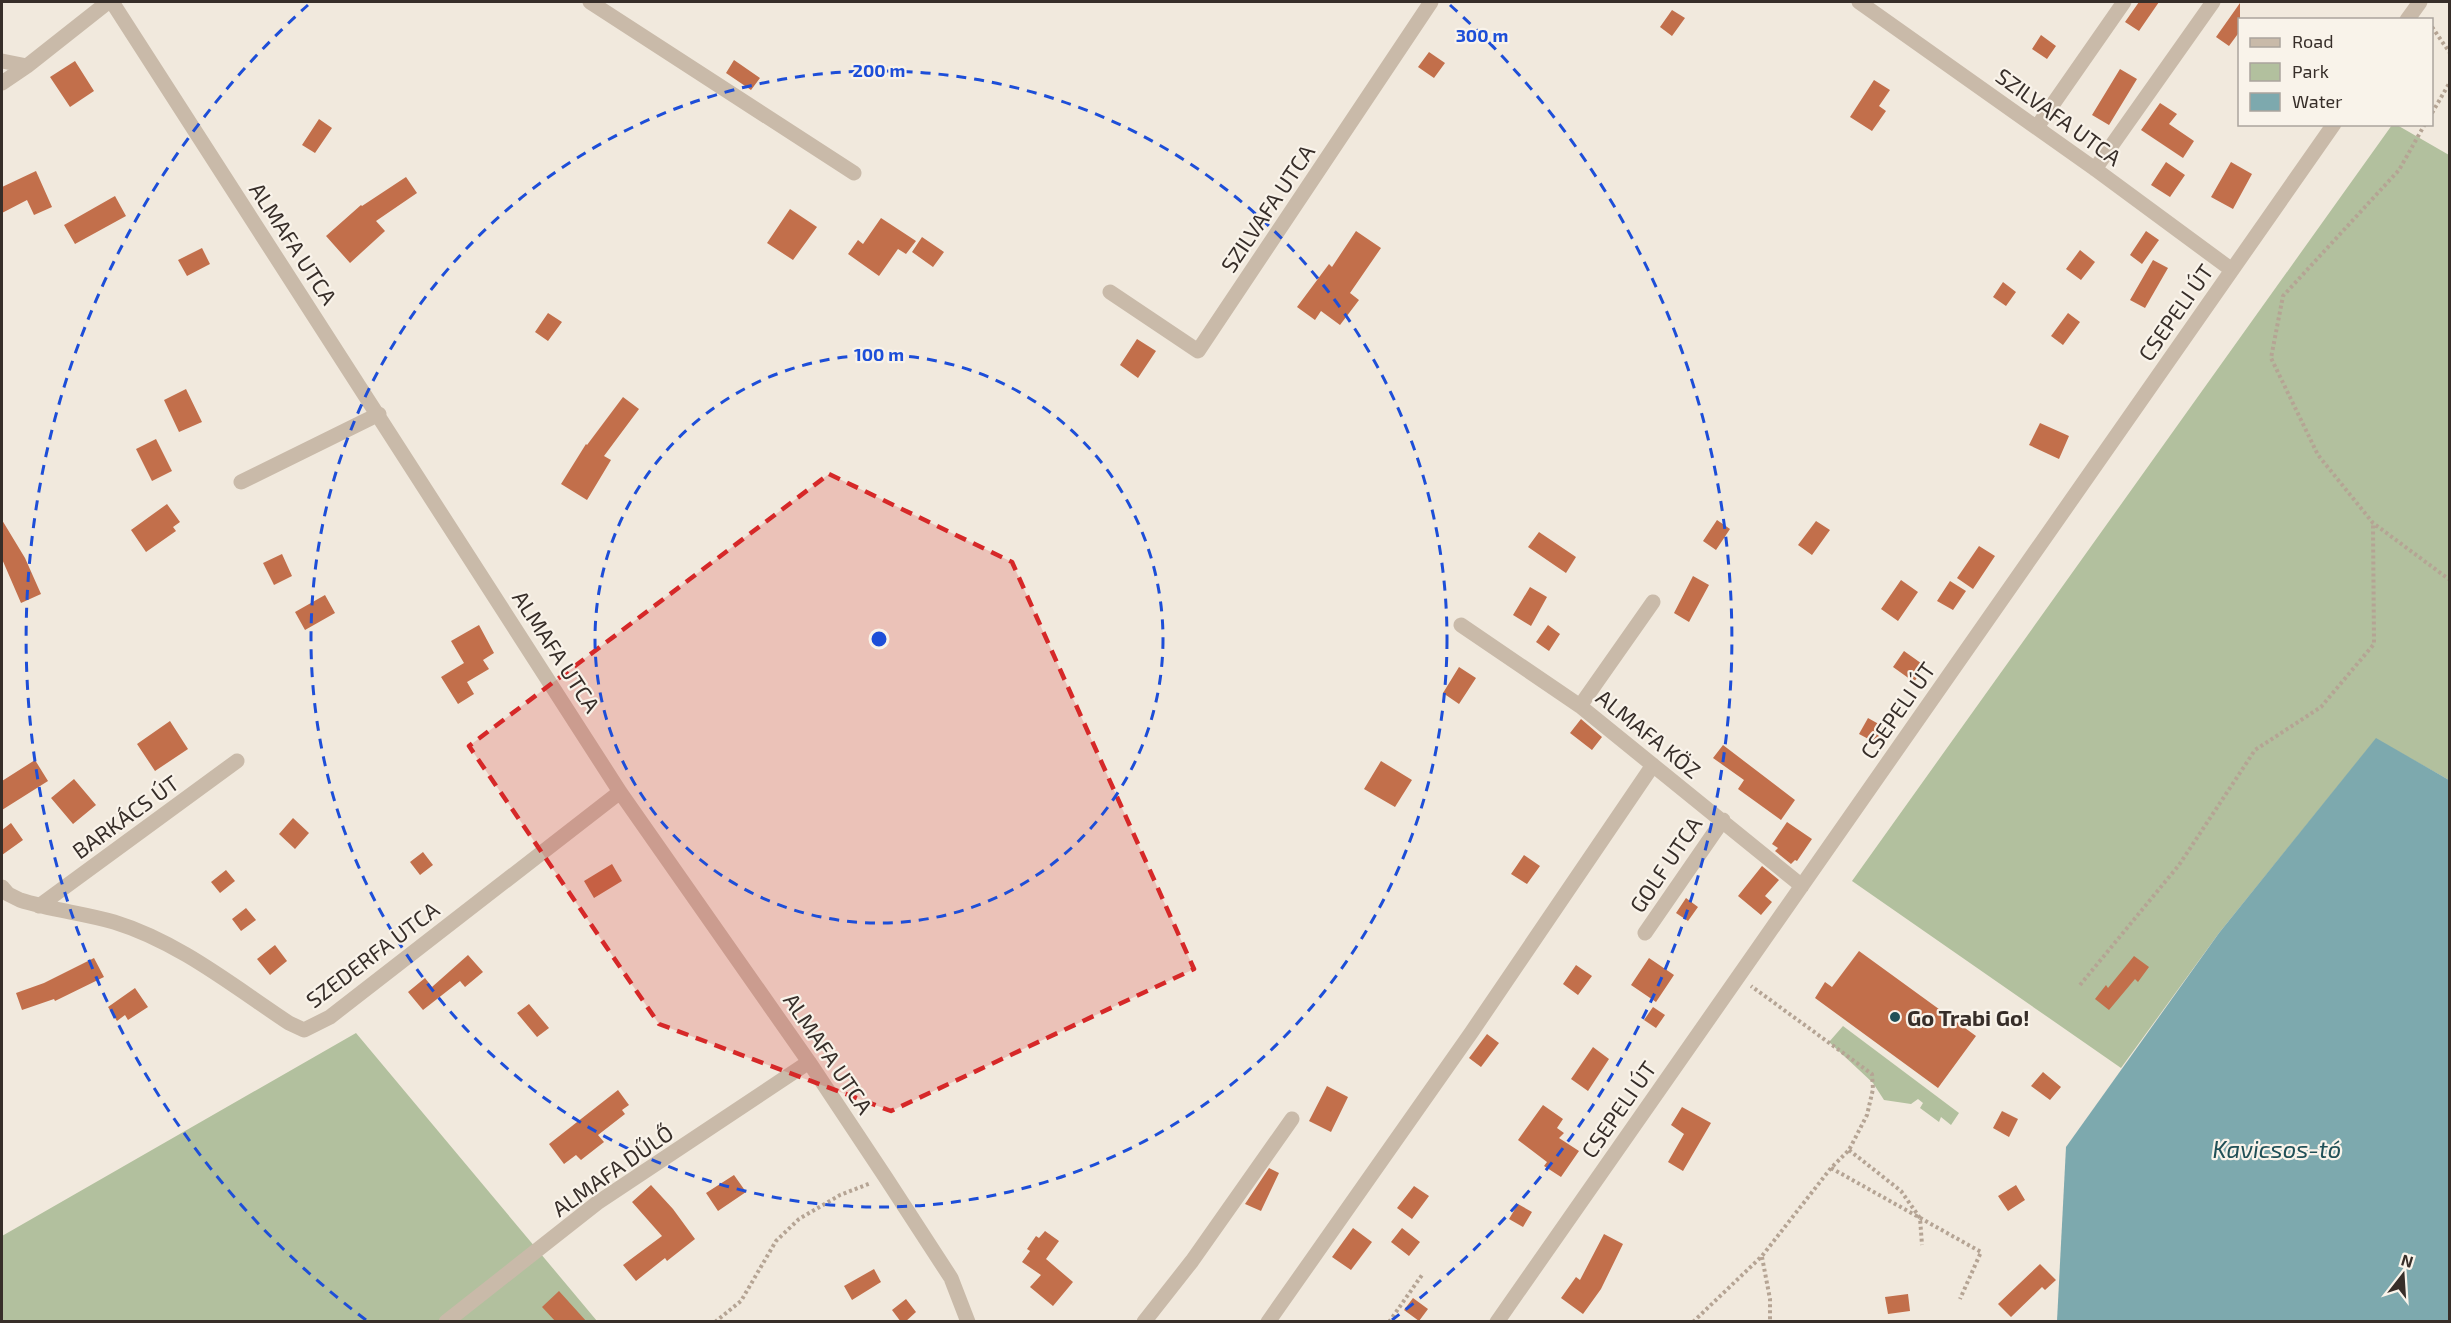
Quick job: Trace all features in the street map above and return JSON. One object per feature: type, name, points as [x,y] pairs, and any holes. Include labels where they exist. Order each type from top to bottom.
[{"type":"street","points":[[2,82],[27,66],[110,2]]},
{"type":"street","name":"ALMAFA UTCA","points":[[110,2],[379,414],[620,792],[809,1062],[886,1178],[951,1278],[968,1322]]},
{"type":"street","points":[[590,2],[854,173]]},
{"type":"street","name":"SZILVAFA UTCA","points":[[1110,292],[1198,351],[1431,2]]},
{"type":"street","name":"SZILVAFA UTCA","points":[[1859,2],[2095,169],[2232,270]]},
{"type":"street","points":[[2037,128],[2124,2]]},
{"type":"street","points":[[2095,169],[2213,2]]},
{"type":"street","points":[[2408,18],[2420,2]]},
{"type":"street","points":[[2,61],[27,66]]},
{"type":"street","name":"CSEPELI ÚT","points":[[1497,1322],[2333,126]]},
{"type":"street","points":[[241,482],[379,414]]},
{"type":"street","points":[[1580,706],[1653,602]]},
{"type":"street","name":"ALMAFA KÖZ","points":[[1461,625],[1580,706],[1802,886]]},
{"type":"street","name":"BARKÁCS ÚT","points":[[39,906],[237,761]]},
{"type":"street","points":[[1268,1322],[1471,1033],[1653,765]]},
{"type":"street","name":"SZEDERFA UTCA","points":[[2,887],[8,894],[39,906],[113,922],[148,935],[185,953],[289,1023],[304,1030],[330,1017],[620,792]]},
{"type":"street","name":"GOLF UTCA","points":[[1645,933],[1723,820]]},
{"type":"street","name":"ALMAFA DŰLŐ","points":[[446,1322],[597,1203],[809,1062]]},
{"type":"street","points":[[1144,1322],[1192,1261],[1292,1119]]},
{"type":"path","points":[[2433,28],[2450,53]]},
{"type":"path","points":[[2433,111],[2450,82]]},
{"type":"path","points":[[2424,126],[2399,170],[2283,296],[2271,358],[2318,455],[2373,523],[2450,580]]},
{"type":"path","points":[[2080,985],[2179,865],[2255,750],[2321,707],[2374,644],[2373,523]]},
{"type":"path","points":[[1693,1322],[1762,1256],[1831,1168],[1849,1150],[1867,1115],[1873,1089],[1872,1074],[1738,977]]},
{"type":"path","points":[[1849,1150],[1901,1191],[1920,1218],[1922,1245]]},
{"type":"path","points":[[1831,1168],[1981,1252],[1960,1299]]},
{"type":"path","points":[[715,1322],[741,1301],[776,1241],[799,1219],[840,1195],[886,1178]]},
{"type":"path","points":[[1762,1256],[1770,1299],[1770,1322]]},
{"type":"path","points":[[1389,1322],[1422,1275]]},
{"type":"highlighted area","points":[[829,474],[1012,562],[1194,969],[891,1111],[659,1024],[469,746]]},
{"type":"green space","points":[[2391,126],[2399,126],[2449,155],[2449,780],[2376,739],[2219,933],[2121,1068],[1852,881]]},
{"type":"green space","points":[[1843,1026],[1959,1113],[1951,1125],[1941,1117],[1939,1122],[1920,1108],[1923,1103],[1918,1099],[1911,1104],[1884,1100],[1873,1083],[1829,1042]]},
{"type":"green space","points":[[356,1033],[597,1321],[2,1321],[2,1236]]},
{"type":"water","name":"Kavicsos-tó","points":[[2376,738],[2449,780],[2449,1321],[2057,1321],[2066,1147],[2219,933]]},
{"type":"building","points":[[2139,2],[2159,2],[2139,31],[2125,22]]},
{"type":"building","points":[[2240,3],[2238,34],[2229,46],[2216,37]]},
{"type":"building","points":[[1672,10],[1685,18],[1672,36],[1660,27]]},
{"type":"building","points":[[2041,35],[2056,46],[2047,59],[2032,49]]},
{"type":"building","points":[[1429,52],[1445,63],[1434,78],[1418,67]]},
{"type":"building","points":[[734,60],[760,78],[751,90],[726,73]]},
{"type":"building","points":[[75,61],[94,91],[70,107],[50,77]]},
{"type":"building","points":[[2120,69],[2137,79],[2109,125],[2092,115]]},
{"type":"building","points":[[1874,80],[1890,90],[1879,106],[1886,111],[1872,131],[1850,117]]},
{"type":"building","points":[[2160,103],[2177,114],[2169,124],[2194,141],[2183,158],[2141,130]]},
{"type":"building","points":[[319,119],[332,128],[315,153],[302,145]]},
{"type":"building","points":[[2166,162],[2185,175],[2170,197],[2151,185]]},
{"type":"building","points":[[2231,162],[2252,174],[2233,209],[2211,197]]},
{"type":"building","points":[[36,171],[52,207],[34,215],[27,200],[2,213],[2,187]]},
{"type":"building","points":[[406,177],[417,193],[376,221],[385,231],[350,263],[326,236],[361,205]]},
{"type":"building","points":[[115,196],[126,216],[75,244],[64,225]]},
{"type":"building","points":[[790,209],[817,227],[793,260],[767,243]]},
{"type":"building","points":[[881,218],[916,241],[906,254],[898,249],[879,276],[848,254],[858,240],[863,244]]},
{"type":"building","points":[[1356,231],[1381,248],[1350,293],[1359,300],[1340,325],[1321,311],[1315,320],[1297,307],[1329,264],[1332,267]]},
{"type":"building","points":[[2146,231],[2159,240],[2142,264],[2130,255]]},
{"type":"building","points":[[922,237],[944,252],[933,267],[912,252]]},
{"type":"building","points":[[202,248],[210,264],[187,276],[178,260]]},
{"type":"building","points":[[2080,250],[2095,262],[2081,280],[2066,269]]},
{"type":"building","points":[[2153,260],[2168,268],[2145,308],[2130,300]]},
{"type":"building","points":[[2003,282],[2016,292],[2006,306],[1993,297]]},
{"type":"building","points":[[548,313],[562,322],[548,341],[535,332]]},
{"type":"building","points":[[2068,313],[2080,322],[2063,345],[2051,336]]},
{"type":"building","points":[[1137,339],[1156,351],[1138,378],[1120,365]]},
{"type":"building","points":[[186,389],[202,422],[179,432],[164,400]]},
{"type":"building","points":[[623,397],[639,409],[604,456],[611,460],[587,500],[561,484],[586,444]]},
{"type":"building","points":[[2040,423],[2069,436],[2059,459],[2029,445]]},
{"type":"building","points":[[156,439],[172,471],[152,481],[136,449]]},
{"type":"building","points":[[167,504],[180,522],[173,527],[176,531],[146,552],[131,530]]},
{"type":"building","points":[[2,520],[25,558],[41,594],[21,603],[2,559]]},
{"type":"building","points":[[1717,520],[1730,529],[1716,550],[1703,541]]},
{"type":"building","points":[[1816,521],[1830,530],[1812,555],[1798,545]]},
{"type":"building","points":[[1539,532],[1576,557],[1566,573],[1528,547]]},
{"type":"building","points":[[1979,546],[1995,556],[1973,589],[1957,578]]},
{"type":"building","points":[[282,554],[292,576],[274,585],[263,563]]},
{"type":"building","points":[[1693,576],[1709,585],[1689,622],[1674,613]]},
{"type":"building","points":[[1901,580],[1918,592],[1898,621],[1881,609]]},
{"type":"building","points":[[1950,581],[1966,591],[1953,610],[1937,601]]},
{"type":"building","points":[[1530,587],[1547,597],[1531,626],[1513,615]]},
{"type":"building","points":[[325,595],[335,613],[305,630],[295,612]]},
{"type":"building","points":[[479,625],[494,653],[483,660],[489,669],[467,682],[474,694],[458,704],[441,677],[464,663],[451,641]]},
{"type":"building","points":[[1548,625],[1560,634],[1549,651],[1536,642]]},
{"type":"building","points":[[1904,651],[1925,666],[1914,682],[1893,667]]},
{"type":"building","points":[[1459,667],[1476,678],[1459,704],[1443,693]]},
{"type":"building","points":[[1868,718],[1884,727],[1876,743],[1859,734]]},
{"type":"building","points":[[1581,719],[1602,737],[1592,750],[1570,733]]},
{"type":"building","points":[[170,721],[188,749],[155,771],[137,744]]},
{"type":"building","points":[[1723,745],[1795,800],[1781,820],[1738,789],[1744,780],[1713,758]]},
{"type":"building","points":[[35,760],[48,781],[2,810],[2,781]]},
{"type":"building","points":[[1381,761],[1412,780],[1395,807],[1364,789]]},
{"type":"building","points":[[74,779],[96,805],[73,824],[51,798]]},
{"type":"building","points":[[293,818],[309,833],[295,849],[279,834]]},
{"type":"building","points":[[1787,822],[1812,839],[1797,861],[1791,864],[1775,851],[1778,848],[1772,844]]},
{"type":"building","points":[[11,823],[23,840],[2,855],[2,830]]},
{"type":"building","points":[[423,852],[433,865],[420,875],[410,862]]},
{"type":"building","points":[[1524,855],[1540,866],[1527,884],[1511,874]]},
{"type":"building","points":[[612,864],[622,881],[594,898],[584,881]]},
{"type":"building","points":[[1762,866],[1779,880],[1765,896],[1772,902],[1761,915],[1738,896]]},
{"type":"building","points":[[226,870],[235,881],[220,893],[211,882]]},
{"type":"building","points":[[1686,898],[1698,907],[1688,921],[1676,913]]},
{"type":"building","points":[[246,908],[256,920],[241,931],[232,919]]},
{"type":"building","points":[[275,945],[287,961],[270,975],[257,959]]},
{"type":"building","name":"Go Trabi Go!","points":[[1859,951],[1976,1036],[1938,1088],[1815,998],[1825,982],[1832,987]]},
{"type":"building","points":[[468,955],[483,972],[465,987],[460,981],[423,1010],[408,992],[425,978],[432,987]]},
{"type":"building","points":[[2134,956],[2149,967],[2138,982],[2135,979],[2109,1010],[2095,999],[2106,985],[2108,988]]},
{"type":"building","points":[[94,958],[104,977],[55,1001],[54,999],[22,1010],[16,993],[44,983]]},
{"type":"building","points":[[1649,958],[1674,975],[1656,1002],[1631,985]]},
{"type":"building","points":[[1576,965],[1592,976],[1578,995],[1563,984]]},
{"type":"building","points":[[135,988],[148,1007],[128,1020],[125,1015],[117,1021],[108,1007]]},
{"type":"building","points":[[529,1004],[549,1028],[537,1037],[517,1013]]},
{"type":"building","points":[[1653,1007],[1665,1015],[1656,1028],[1644,1020]]},
{"type":"building","points":[[1487,1034],[1499,1043],[1481,1067],[1469,1058]]},
{"type":"building","points":[[1593,1047],[1609,1059],[1588,1091],[1571,1079]]},
{"type":"building","points":[[2043,1072],[2061,1087],[2050,1100],[2031,1086]]},
{"type":"building","points":[[1327,1086],[1348,1097],[1331,1132],[1309,1121]]},
{"type":"building","points":[[618,1090],[629,1105],[622,1110],[625,1114],[598,1135],[604,1142],[581,1160],[576,1155],[564,1164],[549,1144]]},
{"type":"building","points":[[1543,1105],[1563,1119],[1557,1128],[1564,1133],[1559,1138],[1579,1151],[1561,1177],[1544,1166],[1547,1162],[1518,1140]]},
{"type":"building","points":[[1682,1107],[1711,1123],[1683,1171],[1668,1162],[1684,1134],[1671,1125]]},
{"type":"building","points":[[2002,1111],[2018,1119],[2009,1137],[1993,1128]]},
{"type":"building","points":[[1269,1168],[1279,1173],[1261,1211],[1245,1204]]},
{"type":"building","points":[[734,1175],[746,1192],[718,1211],[706,1193]]},
{"type":"building","points":[[651,1185],[673,1209],[695,1239],[667,1261],[665,1258],[636,1281],[623,1265],[662,1236],[632,1202]]},
{"type":"building","points":[[2016,1185],[2025,1200],[2008,1211],[1998,1196]]},
{"type":"building","points":[[1414,1186],[1429,1196],[1412,1219],[1397,1208]]},
{"type":"building","points":[[1518,1204],[1532,1212],[1523,1227],[1509,1219]]},
{"type":"building","points":[[1353,1228],[1372,1242],[1351,1270],[1332,1257]]},
{"type":"building","points":[[1402,1228],[1420,1242],[1409,1256],[1391,1242]]},
{"type":"building","points":[[1045,1231],[1059,1241],[1046,1259],[1073,1282],[1053,1306],[1030,1287],[1041,1275],[1022,1262],[1030,1251],[1027,1249],[1036,1236],[1039,1238]]},
{"type":"building","points":[[1604,1234],[1623,1244],[1601,1289],[1583,1314],[1561,1298],[1576,1277],[1580,1280]]},
{"type":"building","points":[[2040,1264],[2056,1280],[2045,1290],[2042,1287],[2011,1317],[1998,1304]]},
{"type":"building","points":[[874,1269],[881,1282],[852,1300],[844,1286]]},
{"type":"building","points":[[559,1291],[587,1322],[556,1322],[542,1307]]},
{"type":"building","points":[[1908,1294],[1910,1311],[1888,1314],[1885,1297]]},
{"type":"building","points":[[1413,1298],[1428,1309],[1419,1321],[1404,1310]]},
{"type":"building","points":[[906,1299],[916,1312],[905,1322],[901,1322],[892,1310]]},
{"type":"place","name":"Go Trabi Go!","points":[[1895,1017]]}]
